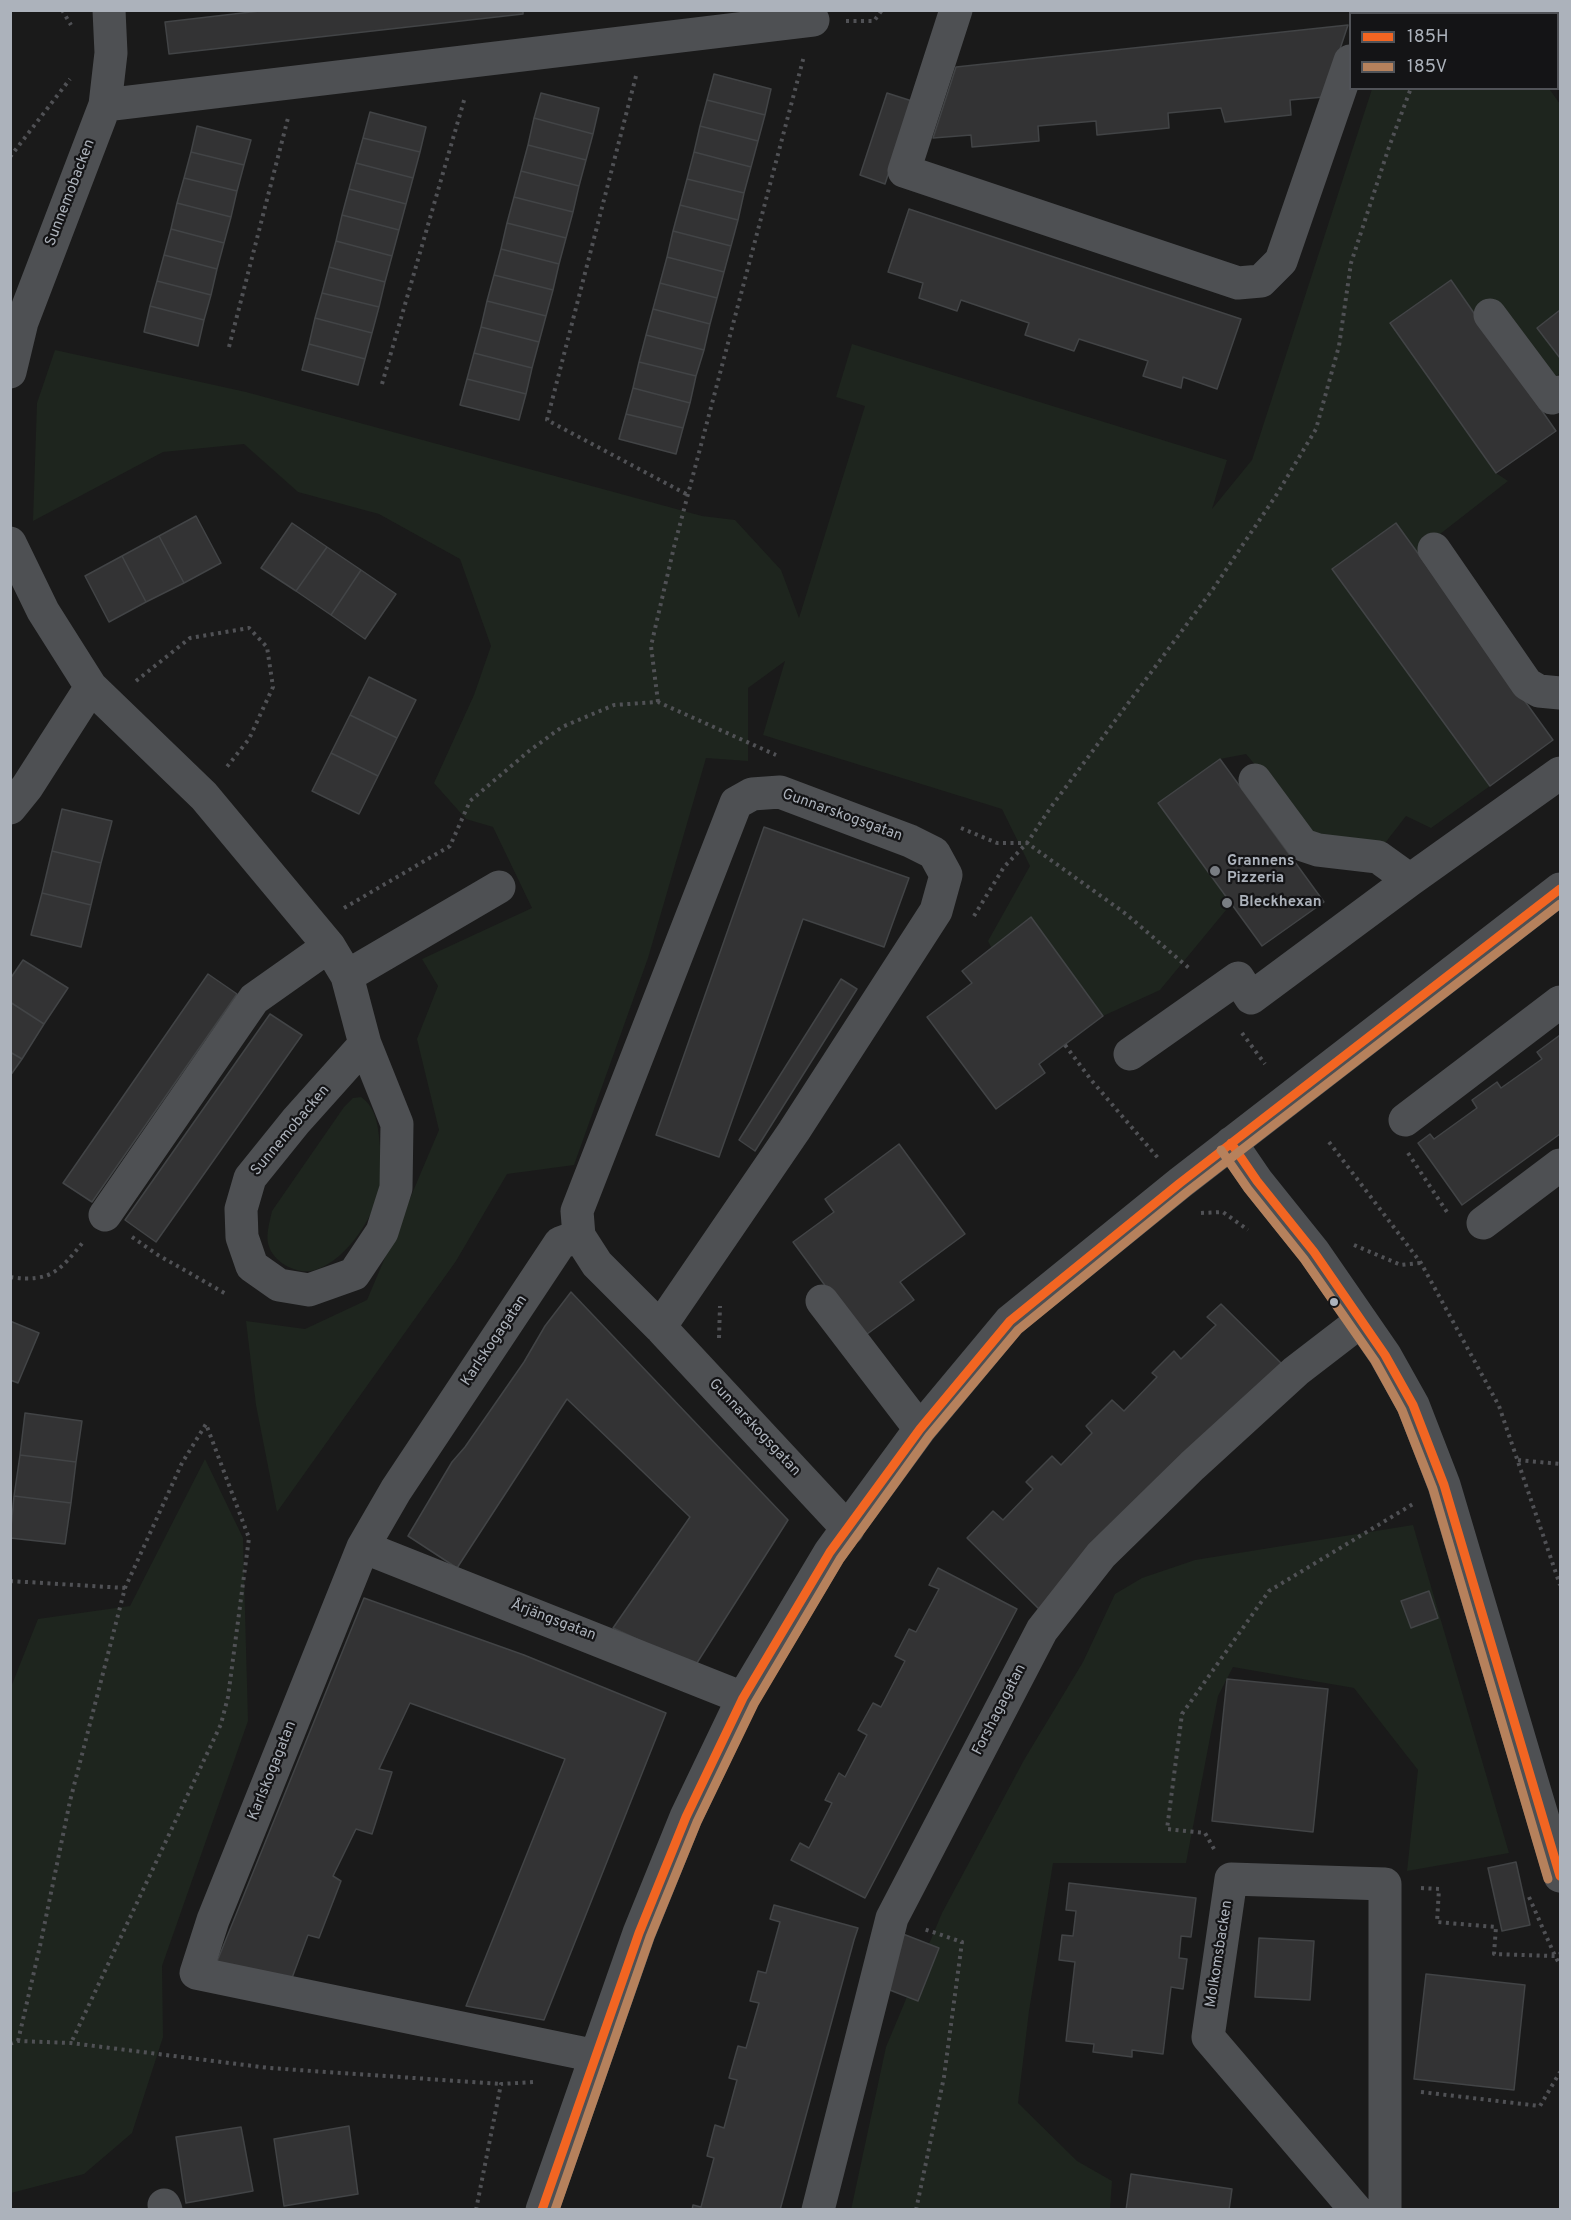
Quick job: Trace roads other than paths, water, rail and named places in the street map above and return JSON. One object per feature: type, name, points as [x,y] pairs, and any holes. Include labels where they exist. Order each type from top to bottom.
[{"type":"street","name":"Sunnemobacken","points":[[10,372],[22,322],[105,105],[111,53],[110,10]]},
{"type":"street","points":[[956,10],[904,171],[1238,283],[1262,281],[1281,261],[1349,65]]},
{"type":"street","points":[[105,105],[813,20]]},
{"type":"street","points":[[1490,315],[1551,398],[1560,392]]},
{"type":"street","name":"Sunnemobacken","points":[[10,543],[43,611],[99,695],[204,796],[321,937],[347,976],[365,1044],[397,1124],[396,1188],[381,1232],[354,1274],[309,1290],[279,1285],[252,1266],[242,1237],[241,1209],[250,1178],[296,1121],[365,1044]]},
{"type":"street","points":[[1434,549],[1527,684],[1539,691],[1560,693]]},
{"type":"street","points":[[10,808],[99,695]]},
{"type":"street","points":[[1130,1054],[1238,978],[1251,998],[1560,773]]},
{"type":"street","points":[[1255,780],[1303,845],[1318,850],[1378,856],[1410,880]]},
{"type":"street","name":"Gunnarskogsgatan","points":[[660,1327],[794,1131],[936,911],[946,875],[934,853],[910,841],[780,792],[752,794],[736,803],[577,1211],[579,1236],[597,1264],[660,1327],[848,1529]]},
{"type":"street","points":[[347,976],[499,887]]},
{"type":"street","points":[[542,2210],[639,1933],[686,1817],[743,1698],[830,1552],[920,1429],[1010,1321],[1179,1183],[1560,889]]},
{"type":"street","points":[[114,1223],[254,999],[321,937]]},
{"type":"street","points":[[1405,1120],[1560,1002]]},
{"type":"street","points":[[1231,1143],[1257,1181],[1314,1252],[1385,1355],[1413,1405],[1444,1485],[1560,1876]]},
{"type":"street","points":[[1483,1223],[1560,1165]]},
{"type":"street","name":"Karlskogagatan","points":[[579,1236],[560,1244],[396,1490],[363,1546],[213,1920],[196,1973],[596,2056]]},
{"type":"street","points":[[822,1301],[920,1429]]},
{"type":"street","name":"Forshagagatan","points":[[818,2210],[892,1918],[1042,1630],[1101,1555],[1192,1466],[1296,1371],[1361,1321]]},
{"type":"street","name":"Årjängsgatan","points":[[363,1546],[743,1698]]},
{"type":"street","name":"Molkomsbacken","points":[[1356,2210],[1208,2037],[1231,1879],[1385,1884],[1385,2210]]},
{"type":"place","name":"Grannens Pizzeria","points":[[1215,871]]},
{"type":"place","name":"Bleckhexan","points":[[1227,903]]}]
